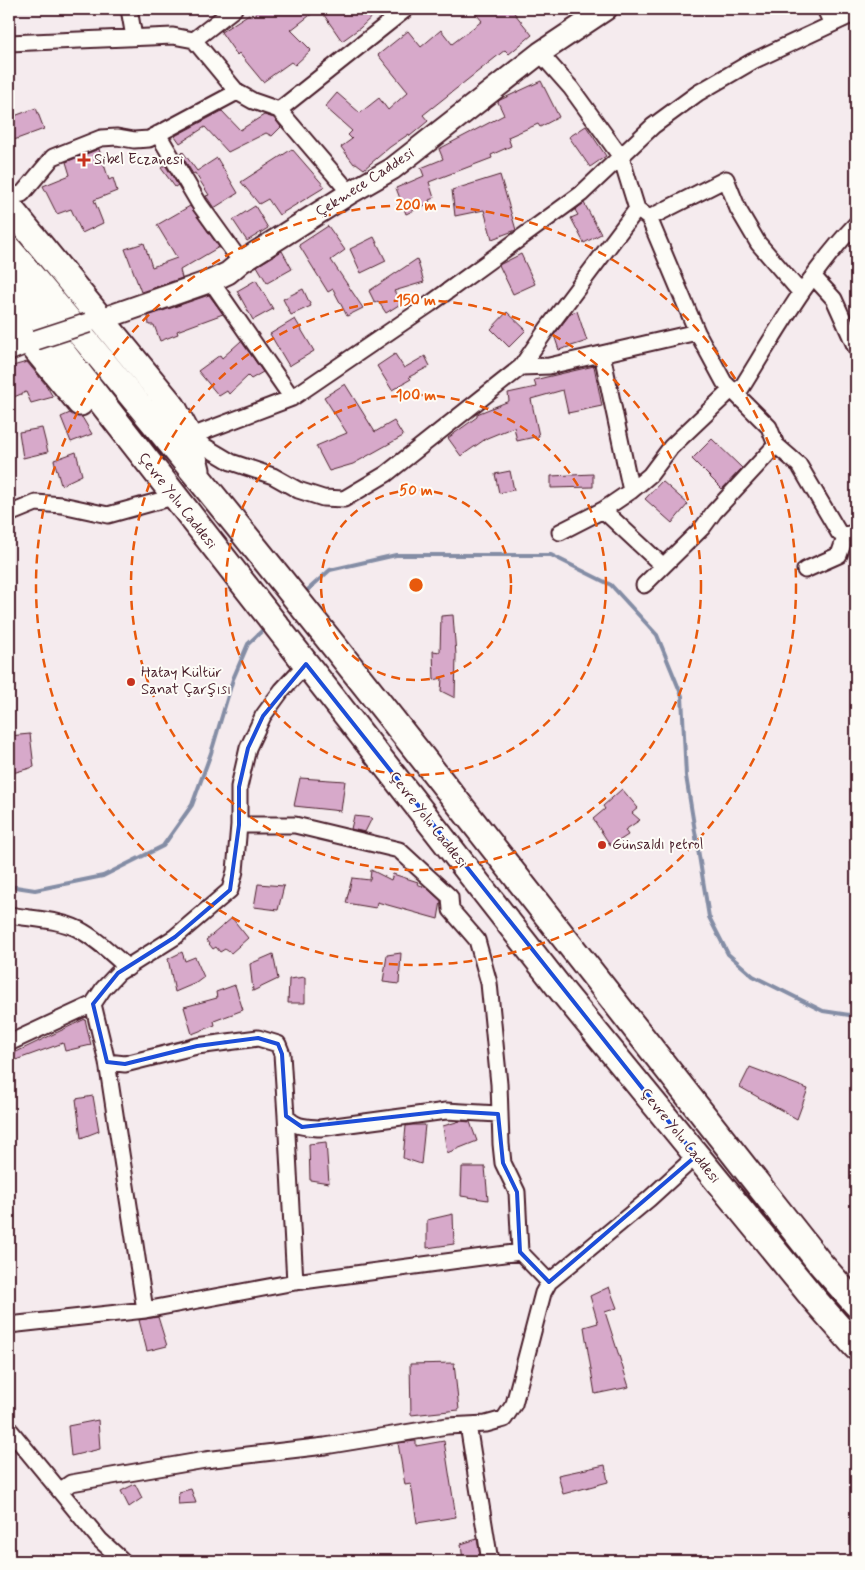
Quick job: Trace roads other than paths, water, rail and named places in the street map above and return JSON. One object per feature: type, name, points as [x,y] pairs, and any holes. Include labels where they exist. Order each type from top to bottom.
[{"type":"highway","points":[[9,207],[95,321],[173,407],[189,437],[202,484]]},
{"type":"highway","name":"Çevre Yolu Caddesi","points":[[9,249],[154,420],[202,484],[321,629],[819,1262],[856,1304]]},
{"type":"highway","name":"Çevre Yolu Caddesi","points":[[9,284],[562,991],[814,1299],[856,1347]]},
{"type":"highway","points":[[9,317],[25,345],[126,457],[177,501]]},
{"type":"main road","name":"Çekmece Caddesi","points":[[95,321],[211,281],[228,273],[240,262],[392,169],[540,53],[606,9]]},
{"type":"street","points":[[129,9],[134,37]]},
{"type":"street","points":[[194,40],[234,9]]},
{"type":"street","points":[[279,110],[406,9]]},
{"type":"street","points":[[825,9],[832,24]]},
{"type":"street","points":[[189,437],[292,398],[430,304],[582,194],[652,126],[698,93],[753,61],[856,13]]},
{"type":"street","points":[[9,43],[172,36],[194,40],[237,92],[253,101],[279,110],[350,193]]},
{"type":"street","points":[[540,53],[570,88],[621,157],[637,209],[649,218],[697,332],[724,382],[769,427],[776,445],[799,464],[839,533],[851,534],[839,555],[805,570]]},
{"type":"street","points":[[9,196],[22,194],[53,158],[101,138],[148,139],[237,92]]},
{"type":"street","points":[[158,134],[200,205],[240,262]]},
{"type":"street","points":[[649,218],[726,179],[740,214],[758,243],[801,293]]},
{"type":"street","points":[[189,437],[231,462],[273,476],[298,490],[323,498],[344,499],[386,474],[521,367],[547,329],[637,209]]},
{"type":"street","points":[[560,532],[603,510],[632,491],[650,475],[670,447],[734,392],[813,276],[838,243],[856,224]]},
{"type":"street","points":[[813,276],[834,299],[856,348]]},
{"type":"street","points":[[211,281],[292,398]]},
{"type":"street","points":[[25,345],[95,321]]},
{"type":"street","points":[[521,367],[549,366],[697,332]]},
{"type":"street","points":[[602,354],[632,491]]},
{"type":"street","points":[[644,585],[703,528],[714,512],[776,445]]},
{"type":"street","points":[[9,514],[36,503],[62,505],[108,515],[177,501]]},
{"type":"street","points":[[603,510],[663,566]]},
{"type":"street","points":[[9,1043],[93,1004],[102,989],[118,973],[175,937],[230,890],[235,871],[239,824],[238,787],[248,748],[263,716],[282,690],[306,664]]},
{"type":"street","points":[[239,824],[295,825],[399,850],[441,886],[450,897],[451,910],[477,940],[489,983],[499,1084],[498,1114],[503,1163],[517,1192],[520,1252],[550,1282]]},
{"type":"street","points":[[9,915],[50,921],[77,929],[94,939],[128,968]]},
{"type":"street","points":[[93,1004],[107,1062],[145,1310]]},
{"type":"street","points":[[107,1062],[125,1064],[197,1046],[258,1038],[278,1044],[282,1054],[295,1282]]},
{"type":"street","points":[[286,1116],[291,1123],[302,1127],[320,1128],[446,1111],[498,1114]]},
{"type":"street","points":[[61,1490],[71,1483],[204,1460],[325,1446],[468,1424],[499,1422],[510,1412],[534,1335],[543,1294],[550,1282],[649,1199],[696,1156]]},
{"type":"street","points":[[9,1325],[145,1310],[295,1282],[520,1252]]},
{"type":"street","points":[[468,1424],[490,1561]]},
{"type":"street","points":[[9,1429],[61,1490],[100,1540],[123,1561]]},
{"type":"waterway","points":[[302,595],[330,570],[396,555],[551,555],[611,585],[657,635],[682,696],[686,776],[709,917],[728,954],[753,976],[823,1011],[856,1016]]},
{"type":"waterway","points":[[9,886],[35,890],[103,876],[163,846],[192,805],[211,753],[233,679],[248,644],[267,626]]},
{"type":"place","name":"Sibel Eczanesi","points":[[84,160]]},
{"type":"place","name":"Hatay Kültür Sanat Çarşısı","points":[[131,682]]},
{"type":"place","name":"Günsaldı petrol","points":[[602,845]]}]
